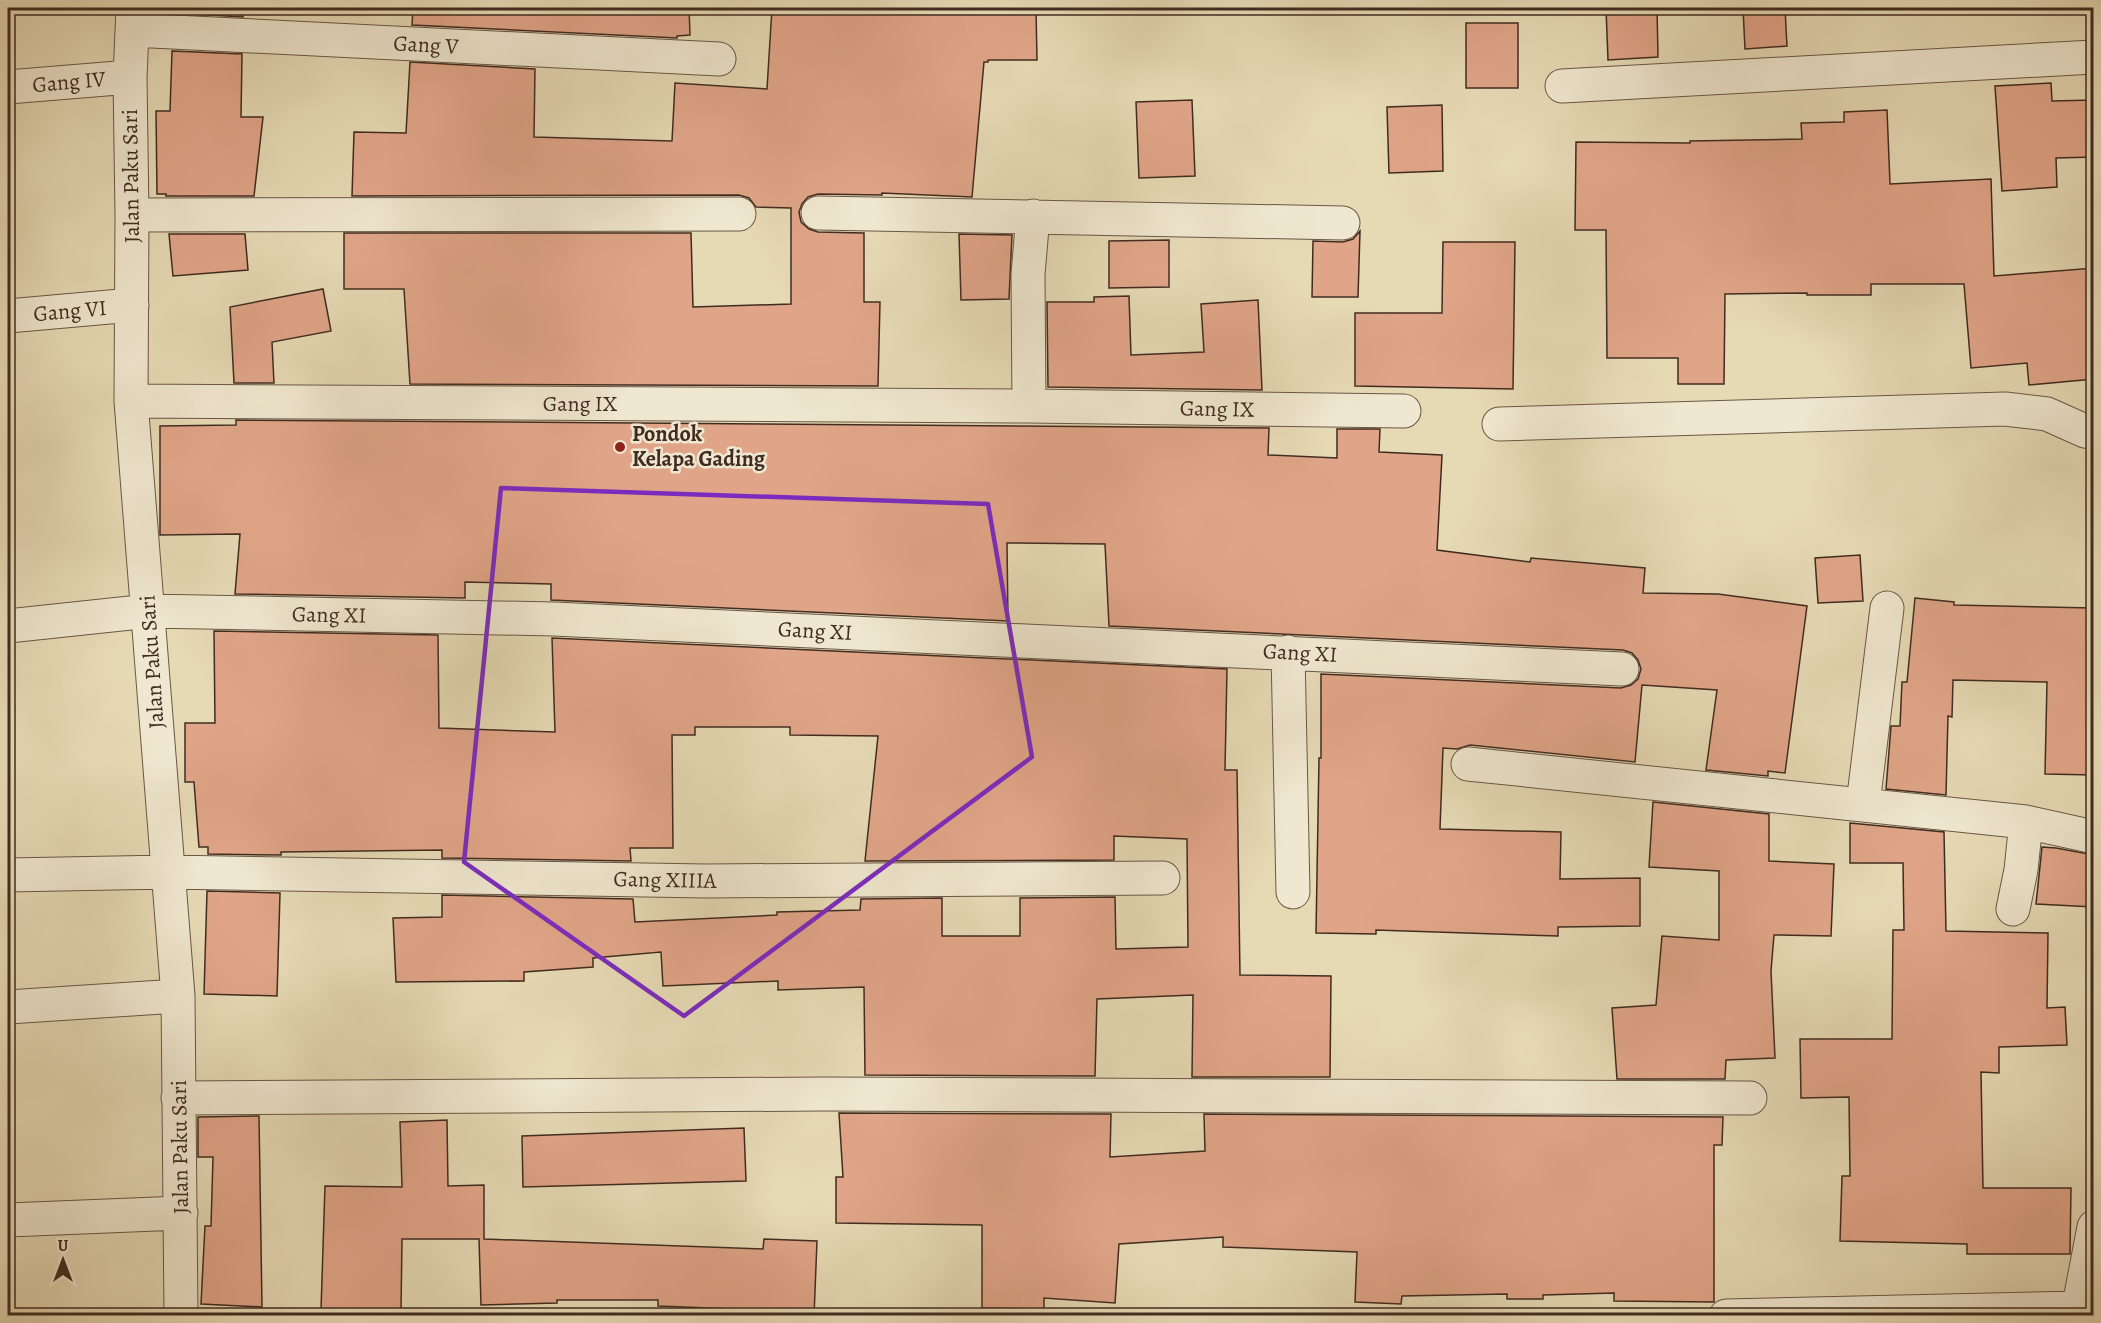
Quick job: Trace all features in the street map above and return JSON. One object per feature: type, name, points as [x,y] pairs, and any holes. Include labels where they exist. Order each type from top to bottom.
[{"type":"street","name":"Gang V","points":[[133,19],[719,59]]},
{"type":"street","name":"Jalan Paku Sari","points":[[133,19],[130,77],[131,401],[178,996],[181,1316]]},
{"type":"street","points":[[1562,86],[2094,57]]},
{"type":"street","name":"Gang IV","points":[[8,87],[130,77]]},
{"type":"street","points":[[818,213],[1343,223]]},
{"type":"street","points":[[132,215],[739,214]]},
{"type":"street","points":[[1029,406],[1028,274],[1034,216]]},
{"type":"street","name":"Gang VI","points":[[8,316],[132,305]]},
{"type":"street","name":"Gang IX","points":[[131,401],[1029,406],[1404,411]]},
{"type":"street","points":[[1499,424],[2006,409],[2047,414],[2085,431],[2094,432]]},
{"type":"street","points":[[1863,804],[1887,608]]},
{"type":"street","name":"Gang XI","points":[[8,626],[149,611],[554,619],[1622,669]]},
{"type":"street","points":[[1288,652],[1293,892]]},
{"type":"street","points":[[1468,764],[2026,822],[2094,837]]},
{"type":"street","points":[[2013,909],[2021,870],[2026,822]]},
{"type":"street","name":"Gang XIIIA","points":[[8,875],[168,872],[706,881],[1163,878]]},
{"type":"street","points":[[8,1007],[178,996]]},
{"type":"street","points":[[178,1098],[811,1094],[1750,1098]]},
{"type":"street","points":[[8,1220],[181,1213]]},
{"type":"street","points":[[1726,1316],[2078,1312],[2094,1227]]},
{"type":"highlighted area","points":[[501,488],[988,504],[1032,757],[684,1016],[464,862]]},
{"type":"building","points":[[174,8],[243,8],[243,17],[174,13]]},
{"type":"building","points":[[413,8],[689,8],[690,35],[677,36],[677,38],[412,25]]},
{"type":"building","points":[[772,8],[1036,8],[1037,60],[988,60],[984,62],[972,197],[882,193],[882,195],[818,194],[808,197],[802,204],[799,212],[801,222],[809,229],[818,232],[864,233],[864,302],[880,302],[878,386],[410,384],[404,289],[344,289],[344,233],[691,233],[693,307],[791,304],[791,208],[756,207],[749,198],[739,195],[352,196],[354,132],[406,133],[410,62],[535,69],[534,137],[672,141],[675,83],[767,89]]},
{"type":"building","points":[[1606,8],[1657,8],[1658,57],[1608,60]]},
{"type":"building","points":[[1743,8],[1785,8],[1787,46],[1745,49]]},
{"type":"building","points":[[1466,23],[1518,23],[1518,88],[1466,88]]},
{"type":"building","points":[[172,51],[242,54],[241,117],[263,117],[254,196],[166,196],[166,194],[157,194],[156,111],[170,111]]},
{"type":"building","points":[[2051,83],[2052,101],[2094,100],[2094,157],[2056,158],[2057,187],[2002,191],[1995,86]]},
{"type":"building","points":[[1192,100],[1195,176],[1139,178],[1136,102]]},
{"type":"building","points":[[1442,105],[1443,171],[1389,173],[1387,107]]},
{"type":"building","points":[[1887,110],[1890,184],[1991,179],[1994,276],[2094,268],[2094,379],[2029,385],[2027,363],[1971,368],[1964,284],[1871,284],[1871,295],[1725,294],[1724,384],[1678,384],[1678,358],[1607,358],[1606,230],[1575,230],[1576,142],[1690,143],[1690,141],[1802,139],[1801,123],[1844,122],[1844,112]]},
{"type":"building","points":[[1360,231],[1358,297],[1312,297],[1313,241],[1343,242],[1353,239]]},
{"type":"building","points":[[169,234],[245,234],[248,270],[173,276]]},
{"type":"building","points":[[959,234],[1012,235],[1009,299],[961,300]]},
{"type":"building","points":[[1169,240],[1169,287],[1109,288],[1109,241]]},
{"type":"building","points":[[1443,242],[1515,242],[1513,389],[1355,386],[1355,313],[1442,313]]},
{"type":"building","points":[[323,289],[331,331],[272,342],[274,383],[234,383],[230,307]]},
{"type":"building","points":[[1129,296],[1131,355],[1204,352],[1201,304],[1258,300],[1262,390],[1048,387],[1047,302],[1094,302],[1094,297]]},
{"type":"building","points":[[236,420],[1269,428],[1268,455],[1337,458],[1337,429],[1380,429],[1379,452],[1442,455],[1437,550],[1530,562],[1531,558],[1645,568],[1643,593],[1718,594],[1807,606],[1785,773],[1768,771],[1768,776],[1706,770],[1717,690],[1642,685],[1635,762],[1470,745],[1457,749],[1443,748],[1440,829],[1561,832],[1560,879],[1640,878],[1640,926],[1558,927],[1558,936],[1376,930],[1376,934],[1316,933],[1321,674],[1621,688],[1631,685],[1638,679],[1641,669],[1632,653],[1623,650],[1109,626],[1105,544],[1007,543],[1008,621],[551,600],[551,584],[465,582],[465,598],[235,594],[240,534],[160,535],[160,426],[236,425]]},
{"type":"building","points":[[1860,555],[1863,601],[1818,603],[1815,558]]},
{"type":"building","points":[[1915,598],[1954,602],[1954,605],[2093,608],[2091,690],[2094,690],[2094,775],[2045,774],[2047,682],[1953,680],[1952,717],[1948,716],[1946,795],[1886,789],[1891,726],[1900,726],[1902,682],[1907,682]]},
{"type":"building","points":[[214,631],[438,635],[439,728],[555,732],[552,638],[1227,669],[1225,770],[1237,770],[1240,975],[1331,976],[1330,1077],[1192,1077],[1193,995],[1097,999],[1095,1076],[865,1075],[864,987],[778,990],[778,981],[663,986],[661,952],[593,958],[593,967],[524,972],[524,981],[396,982],[393,918],[442,917],[442,895],[633,899],[635,922],[777,915],[777,912],[860,910],[861,899],[942,898],[942,936],[1020,936],[1020,898],[1115,897],[1116,949],[1188,947],[1187,839],[1114,836],[1114,860],[865,861],[878,736],[790,735],[790,727],[695,727],[695,735],[672,735],[673,848],[630,848],[631,861],[442,858],[442,850],[281,852],[281,855],[208,854],[208,847],[199,847],[194,782],[185,782],[185,723],[215,723]]},
{"type":"building","points":[[1653,802],[1769,814],[1769,861],[1834,864],[1831,936],[1774,935],[1771,971],[1775,1058],[1726,1060],[1725,1079],[1617,1079],[1612,1008],[1656,1005],[1662,936],[1719,940],[1719,871],[1649,867]]},
{"type":"building","points":[[1850,823],[1944,832],[1946,931],[2048,933],[2047,1008],[2065,1007],[2067,1045],[1999,1047],[1999,1073],[1981,1072],[1983,1188],[2071,1188],[2070,1254],[1967,1254],[1967,1244],[1840,1241],[1842,1176],[1850,1176],[1849,1097],[1801,1098],[1800,1039],[1892,1039],[1893,930],[1904,930],[1903,863],[1850,863]]},
{"type":"building","points":[[2042,847],[2094,855],[2094,907],[2036,904]]},
{"type":"building","points":[[207,891],[280,893],[277,996],[204,994]]},
{"type":"building","points":[[839,1113],[1111,1114],[1110,1157],[1205,1151],[1204,1114],[1723,1117],[1722,1145],[1714,1145],[1714,1302],[1614,1301],[1614,1293],[1543,1295],[1543,1299],[1507,1299],[1507,1294],[1402,1296],[1401,1304],[1355,1302],[1357,1252],[1223,1247],[1223,1237],[1119,1244],[1115,1303],[1044,1298],[1044,1309],[982,1308],[982,1225],[836,1223],[836,1177],[843,1177]]},
{"type":"building","points":[[259,1116],[262,1307],[201,1304],[205,1226],[211,1226],[213,1157],[198,1157],[198,1117]]},
{"type":"building","points":[[447,1120],[448,1186],[484,1185],[484,1239],[763,1249],[764,1239],[817,1241],[814,1316],[761,1314],[761,1310],[658,1306],[658,1300],[557,1300],[557,1303],[481,1305],[479,1239],[402,1239],[401,1311],[321,1310],[325,1186],[402,1187],[400,1122]]},
{"type":"building","points":[[744,1128],[746,1181],[523,1187],[522,1136]]},
{"type":"place","name":"Pondok Kelapa Gading","points":[[620,447]]}]
